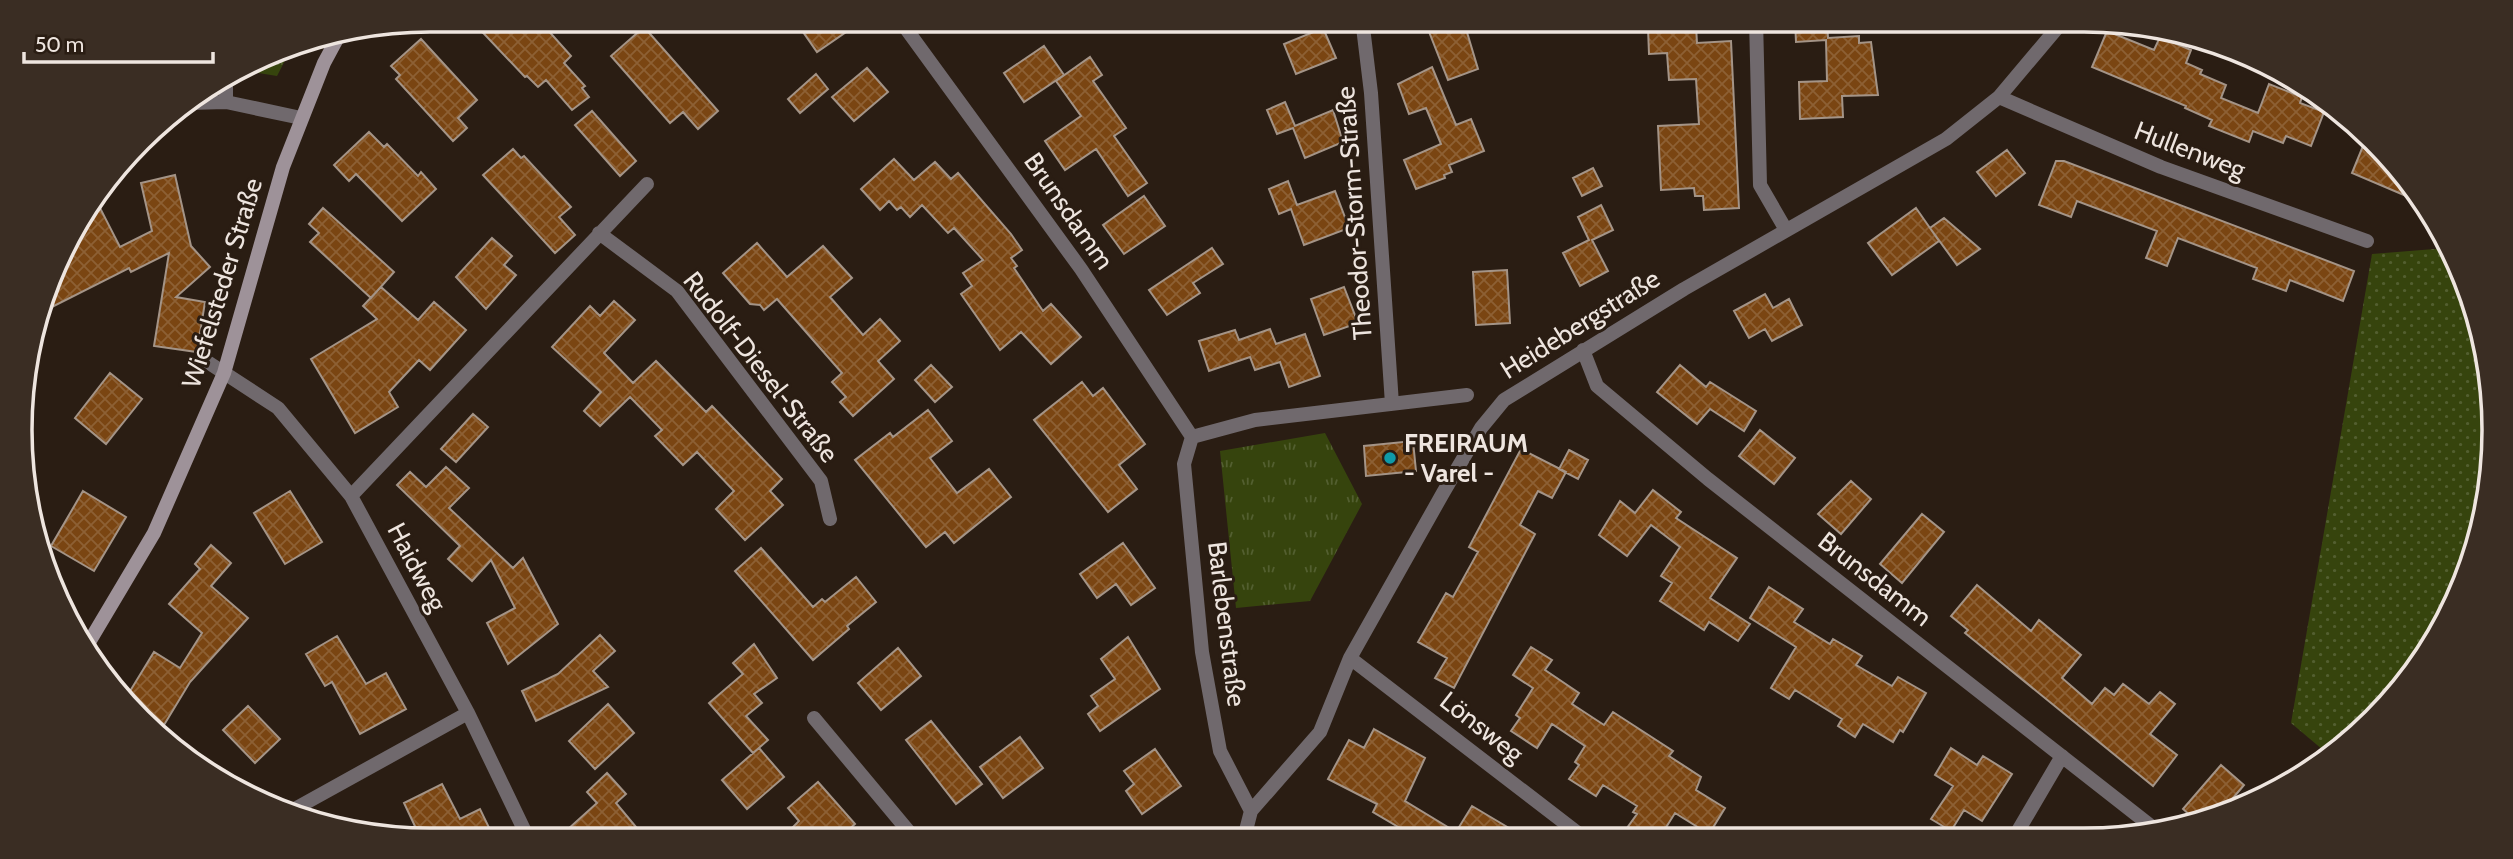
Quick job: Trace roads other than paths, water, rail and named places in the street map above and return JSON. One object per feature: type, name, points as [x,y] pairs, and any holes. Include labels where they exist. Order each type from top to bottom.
[{"type":"main road","name":"Wiefelsteder Straße","points":[[91,638],[154,533],[224,373],[249,278],[300,118],[335,43]]},
{"type":"street","name":"Brunsdamm","points":[[908,32],[1073,258],[1192,437]]},
{"type":"street","name":"Theodor-Storm-Straße","points":[[1364,32],[1371,93],[1392,404]]},
{"type":"street","points":[[1756,32],[1760,185],[1786,230]]},
{"type":"street","name":"Heidebergstraße","points":[[1247,828],[1251,811],[1320,732],[1350,658],[1481,428],[1504,400],[1786,230],[1946,139],[1999,97],[2054,32]]},
{"type":"street","points":[[226,88],[226,103]]},
{"type":"street","name":"Hullenweg","points":[[1999,97],[2161,167],[2367,242]]},
{"type":"street","points":[[202,103],[226,103],[300,118]]},
{"type":"street","points":[[351,496],[647,184]]},
{"type":"street","name":"Rudolf-Diesel-Straße","points":[[599,233],[677,291],[821,481],[831,519]]},
{"type":"street","name":"Brunsdamm","points":[[1583,350],[1597,386],[1709,479],[2145,822]]},
{"type":"street","name":"Haidweg","points":[[206,361],[278,408],[351,496],[468,713],[524,828]]},
{"type":"street","points":[[1192,437],[1255,419],[1467,395]]},
{"type":"street","name":"Barlebenstraße","points":[[1192,437],[1184,464],[1202,652],[1220,751],[1251,811]]},
{"type":"street","name":"Lönsweg","points":[[1350,658],[1571,828]]},
{"type":"street","points":[[301,806],[468,713]]},
{"type":"street","points":[[814,718],[906,828]]},
{"type":"street","points":[[2020,828],[2062,755]]},
{"type":"place","name":"FREIRAUM - Varel -","points":[[1390,458]]}]
